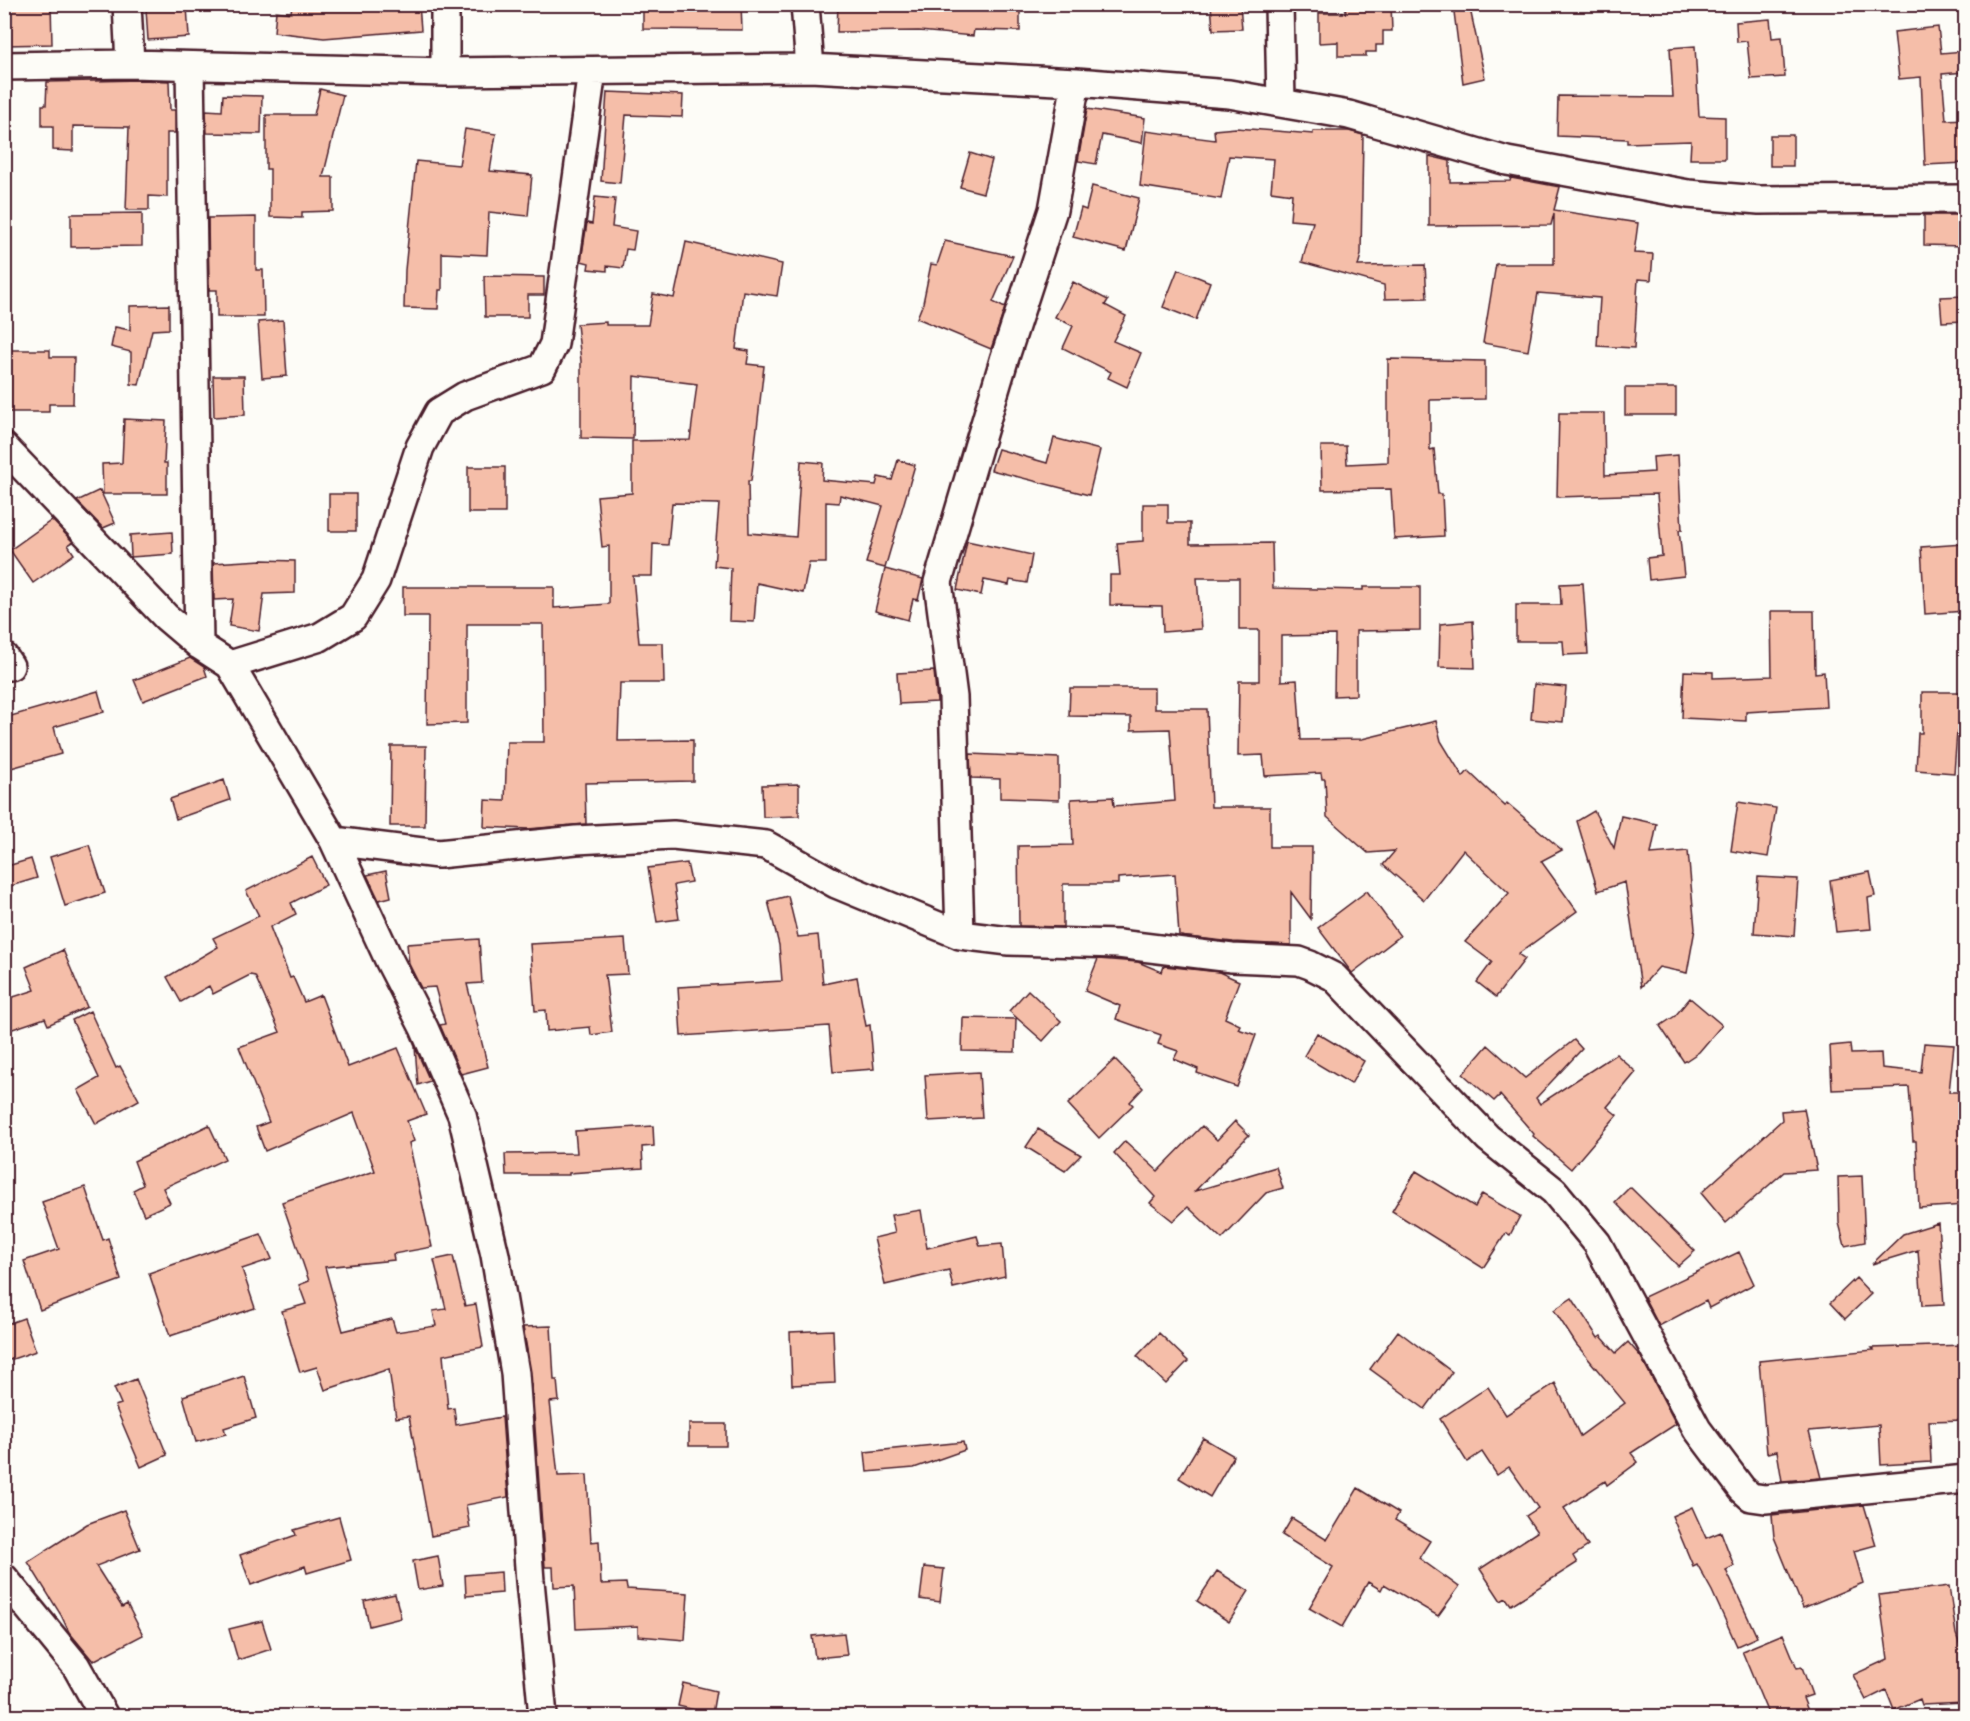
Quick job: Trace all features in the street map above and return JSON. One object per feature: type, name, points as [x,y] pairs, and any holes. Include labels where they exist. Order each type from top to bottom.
[{"type":"street","points":[[127,4],[130,64]]},
{"type":"street","points":[[445,4],[445,72]]},
{"type":"street","points":[[805,4],[810,68]]},
{"type":"street","points":[[1279,4],[1281,103]]},
{"type":"street","points":[[4,66],[130,64],[445,72],[810,68],[1076,82],[1229,94],[1349,115],[1507,161],[1688,194],[1759,200],[1965,199]]},
{"type":"street","points":[[190,66],[199,645]]},
{"type":"street","points":[[230,665],[320,637],[353,616],[376,580],[420,447],[439,412],[465,396],[542,368],[554,344],[592,71]]},
{"type":"street","points":[[960,935],[953,697],[938,582],[1004,360],[1053,210],[1076,82]]},
{"type":"street","points":[[4,447],[166,617],[199,645],[230,665],[334,841],[390,962],[424,1028],[462,1115],[495,1255],[515,1373],[530,1581],[543,1716]]},
{"type":"street","points":[[334,841],[438,854],[576,840],[673,834],[766,844],[836,884],[960,935],[1009,941],[1118,944],[1232,958],[1299,961],[1334,977],[1488,1138],[1554,1191],[1597,1243],[1697,1430],[1742,1489],[1751,1497],[1765,1499],[1965,1479]]},
{"type":"street","points":[[4,1578],[76,1666],[105,1716]]},
{"type":"building","points":[[5,4],[51,4],[52,44],[6,45]]},
{"type":"building","points":[[292,4],[419,4],[421,30],[324,38],[274,32],[276,11],[291,13]]},
{"type":"building","points":[[643,4],[741,4],[742,30],[643,29]]},
{"type":"building","points":[[838,4],[1020,4],[1020,31],[974,30],[973,36],[919,31],[837,32]]},
{"type":"building","points":[[1211,4],[1240,4],[1242,29],[1213,30]]},
{"type":"building","points":[[1345,4],[1391,4],[1392,31],[1383,31],[1383,45],[1376,45],[1376,52],[1366,52],[1366,56],[1338,56],[1338,42],[1319,43],[1319,13],[1346,13]]},
{"type":"building","points":[[1453,4],[1469,4],[1485,78],[1463,83]]},
{"type":"building","points":[[187,6],[189,37],[148,40],[146,9]]},
{"type":"building","points":[[1770,19],[1772,38],[1782,37],[1785,77],[1751,79],[1747,41],[1737,42],[1736,22]]},
{"type":"building","points":[[1938,27],[1941,53],[1964,51],[1965,72],[1942,74],[1946,120],[1965,119],[1965,163],[1925,165],[1921,77],[1899,79],[1894,32]]},
{"type":"building","points":[[1695,46],[1699,116],[1725,117],[1725,159],[1690,159],[1691,141],[1627,143],[1627,139],[1557,136],[1558,96],[1673,97],[1670,48]]},
{"type":"building","points":[[169,81],[170,110],[175,110],[175,133],[167,133],[167,197],[149,196],[149,210],[126,210],[129,127],[73,126],[73,151],[53,150],[53,126],[42,126],[42,105],[46,105],[47,82]]},
{"type":"building","points":[[320,89],[343,95],[323,177],[333,177],[333,211],[302,212],[302,218],[270,217],[270,169],[266,169],[266,115],[314,115]]},
{"type":"building","points":[[607,92],[683,95],[682,117],[626,115],[620,183],[601,181]]},
{"type":"building","points":[[223,95],[262,96],[261,134],[207,133],[206,110],[222,111]]},
{"type":"building","points":[[1087,109],[1145,118],[1142,143],[1102,135],[1096,164],[1078,161]]},
{"type":"building","points":[[1236,128],[1313,134],[1313,131],[1349,131],[1363,135],[1361,255],[1358,266],[1425,265],[1427,298],[1385,299],[1384,285],[1302,262],[1313,222],[1290,220],[1292,194],[1271,191],[1274,159],[1229,156],[1221,199],[1140,186],[1146,131],[1215,140],[1214,130]]},
{"type":"building","points":[[465,129],[496,134],[490,171],[532,175],[528,216],[489,212],[487,255],[442,253],[442,290],[439,290],[438,309],[404,308],[405,270],[416,161],[459,165]]},
{"type":"building","points":[[1770,135],[1793,135],[1793,166],[1770,166]]},
{"type":"building","points":[[970,153],[992,160],[983,193],[960,187]]},
{"type":"building","points":[[1429,156],[1450,161],[1450,182],[1510,181],[1511,178],[1560,187],[1554,210],[1638,223],[1634,253],[1653,254],[1651,280],[1638,279],[1634,348],[1597,346],[1600,298],[1538,293],[1528,351],[1483,343],[1496,264],[1554,264],[1554,213],[1551,225],[1429,226]]},
{"type":"building","points":[[1092,186],[1139,198],[1126,251],[1073,237],[1081,208],[1086,210]]},
{"type":"building","points":[[595,197],[615,199],[612,227],[636,231],[633,250],[626,249],[623,268],[607,266],[607,271],[588,269],[589,263],[581,261],[587,223],[592,224]]},
{"type":"building","points":[[142,213],[142,246],[71,247],[71,214]]},
{"type":"building","points":[[1924,215],[1963,215],[1963,246],[1924,245]]},
{"type":"building","points":[[256,217],[256,270],[263,270],[264,317],[217,317],[217,290],[209,290],[208,218]]},
{"type":"building","points":[[945,241],[1013,256],[993,302],[1005,308],[991,349],[917,318],[923,303],[931,264],[937,265]]},
{"type":"building","points":[[686,242],[782,264],[777,296],[743,291],[736,349],[749,351],[747,364],[764,366],[751,481],[748,481],[749,533],[796,537],[801,461],[823,463],[822,480],[876,485],[878,477],[892,480],[898,460],[915,465],[885,568],[866,563],[883,506],[840,495],[839,503],[826,502],[826,563],[809,563],[803,593],[757,583],[754,622],[729,621],[731,568],[714,566],[719,504],[672,503],[668,545],[653,544],[652,576],[633,576],[639,643],[663,643],[664,683],[620,683],[618,741],[693,740],[693,781],[585,783],[586,824],[528,829],[484,827],[485,800],[505,801],[507,742],[544,742],[543,624],[467,624],[467,723],[427,724],[428,616],[403,616],[403,587],[554,587],[554,608],[609,604],[609,546],[602,547],[597,496],[632,493],[632,441],[690,440],[697,384],[634,376],[633,439],[581,438],[581,361],[577,324],[606,322],[606,325],[648,325],[653,294],[674,298]]},
{"type":"building","points":[[1178,269],[1210,282],[1196,320],[1163,307]]},
{"type":"building","points":[[484,276],[544,277],[544,295],[528,295],[528,317],[485,317]]},
{"type":"building","points":[[1073,282],[1108,300],[1105,305],[1126,316],[1113,341],[1141,353],[1127,387],[1108,378],[1111,372],[1063,348],[1073,326],[1055,317]]},
{"type":"building","points":[[1965,296],[1965,321],[1942,322],[1940,297]]},
{"type":"building","points":[[169,305],[169,329],[152,330],[139,385],[131,384],[131,352],[111,347],[115,327],[130,330],[130,306]]},
{"type":"building","points":[[283,320],[287,376],[262,378],[258,322]]},
{"type":"building","points":[[8,350],[50,350],[50,357],[74,357],[73,404],[49,404],[49,412],[8,412]]},
{"type":"building","points":[[1388,359],[1485,361],[1485,399],[1430,400],[1430,450],[1434,449],[1438,494],[1442,494],[1444,536],[1394,539],[1391,489],[1322,490],[1321,446],[1346,446],[1347,464],[1388,462]]},
{"type":"building","points":[[213,376],[244,376],[245,415],[214,417]]},
{"type":"building","points":[[1625,388],[1676,388],[1676,415],[1625,415]]},
{"type":"building","points":[[1559,413],[1604,413],[1605,475],[1654,472],[1653,457],[1678,455],[1682,530],[1679,530],[1684,576],[1649,580],[1647,558],[1662,556],[1657,494],[1557,497]]},
{"type":"building","points":[[124,419],[166,421],[164,463],[167,463],[167,494],[103,494],[102,464],[122,463]]},
{"type":"building","points":[[1054,438],[1100,450],[1089,495],[991,470],[998,449],[1047,463]]},
{"type":"building","points":[[468,467],[505,467],[505,513],[468,513]]},
{"type":"building","points":[[100,490],[115,523],[103,528],[77,501]]},
{"type":"building","points":[[329,494],[356,494],[356,531],[329,531]]},
{"type":"building","points":[[1143,504],[1168,504],[1168,523],[1190,523],[1190,544],[1272,543],[1273,588],[1363,590],[1363,587],[1420,587],[1420,630],[1356,631],[1356,695],[1334,696],[1335,635],[1281,636],[1281,681],[1297,680],[1301,740],[1362,739],[1436,721],[1441,741],[1463,777],[1468,771],[1505,806],[1507,803],[1562,850],[1541,861],[1577,911],[1518,954],[1525,959],[1496,997],[1477,982],[1492,962],[1465,942],[1509,893],[1463,850],[1424,900],[1383,865],[1395,851],[1368,853],[1327,817],[1325,779],[1322,779],[1321,773],[1265,776],[1263,755],[1238,756],[1239,681],[1259,681],[1259,630],[1239,630],[1239,578],[1197,578],[1201,629],[1163,632],[1162,606],[1110,605],[1110,575],[1120,575],[1117,543],[1143,541]]},
{"type":"building","points":[[52,520],[73,542],[68,545],[74,554],[33,583],[10,550]]},
{"type":"building","points":[[172,532],[173,554],[131,557],[130,535]]},
{"type":"building","points":[[967,541],[1032,555],[1027,583],[1010,580],[1009,585],[984,580],[981,595],[957,590]]},
{"type":"building","points":[[1963,544],[1965,611],[1925,614],[1921,547]]},
{"type":"building","points":[[262,560],[295,561],[295,593],[264,594],[259,631],[229,626],[233,599],[214,600],[213,563]]},
{"type":"building","points":[[885,569],[923,579],[918,600],[913,599],[908,620],[875,611]]},
{"type":"building","points":[[1583,583],[1588,654],[1564,655],[1563,641],[1516,641],[1516,605],[1561,605],[1560,584]]},
{"type":"building","points":[[1771,611],[1814,611],[1815,673],[1824,672],[1826,707],[1746,712],[1746,721],[1682,718],[1684,671],[1713,672],[1713,678],[1772,676]]},
{"type":"building","points":[[1473,621],[1475,668],[1439,667],[1440,624]]},
{"type":"building","points":[[190,658],[204,667],[207,676],[143,701],[134,680]]},
{"type":"building","points":[[934,671],[937,702],[899,704],[897,673]]},
{"type":"building","points":[[1534,684],[1566,687],[1563,722],[1531,719]]},
{"type":"building","points":[[1070,688],[1154,688],[1154,709],[1207,709],[1211,807],[1270,807],[1270,847],[1312,847],[1311,919],[1291,892],[1291,945],[1179,936],[1175,874],[1118,878],[1118,884],[1063,884],[1063,927],[1019,926],[1018,846],[1073,845],[1071,799],[1113,797],[1114,806],[1175,801],[1170,729],[1131,730],[1131,717],[1069,716]]},
{"type":"building","points":[[98,691],[104,712],[54,727],[61,754],[4,770],[4,718]]},
{"type":"building","points":[[1922,692],[1965,692],[1964,732],[1957,732],[1954,773],[1916,770],[1918,733],[1922,733]]},
{"type":"building","points":[[391,746],[426,746],[425,826],[390,826]]},
{"type":"building","points":[[970,754],[1059,758],[1059,800],[1000,798],[1000,779],[971,778]]},
{"type":"building","points":[[224,780],[230,800],[176,819],[170,799]]},
{"type":"building","points":[[799,784],[799,816],[763,817],[762,785]]},
{"type":"building","points":[[1738,802],[1776,808],[1768,857],[1731,851]]},
{"type":"building","points":[[1594,811],[1614,848],[1621,816],[1657,824],[1651,854],[1688,851],[1695,929],[1687,973],[1659,967],[1641,987],[1625,882],[1598,891],[1577,821]]},
{"type":"building","points":[[89,845],[105,893],[65,906],[50,857]]},
{"type":"building","points":[[312,857],[326,885],[291,903],[296,914],[270,927],[290,978],[293,977],[304,1002],[321,995],[348,1067],[398,1048],[426,1114],[407,1121],[414,1141],[409,1143],[432,1247],[393,1254],[394,1260],[325,1267],[343,1331],[392,1319],[396,1332],[436,1326],[433,1311],[446,1309],[434,1260],[453,1256],[465,1306],[476,1304],[483,1347],[443,1355],[448,1409],[454,1408],[456,1425],[502,1417],[508,1497],[466,1505],[470,1528],[431,1536],[409,1416],[396,1418],[389,1369],[325,1390],[317,1367],[300,1372],[292,1347],[282,1311],[306,1304],[299,1285],[309,1281],[282,1202],[375,1171],[354,1113],[265,1151],[256,1127],[269,1122],[239,1047],[280,1032],[255,976],[250,975],[213,994],[209,986],[181,1002],[167,977],[218,947],[213,938],[259,916],[246,891]]},
{"type":"building","points":[[31,859],[37,878],[4,888],[4,867]]},
{"type":"building","points":[[687,863],[691,882],[674,885],[679,919],[657,922],[648,868]]},
{"type":"building","points":[[386,871],[391,897],[379,900],[367,875]]},
{"type":"building","points":[[1870,872],[1875,896],[1868,898],[1871,929],[1836,932],[1830,880]]},
{"type":"building","points":[[1758,877],[1798,879],[1794,936],[1754,933]]},
{"type":"building","points":[[1367,891],[1400,936],[1352,973],[1318,928]]},
{"type":"building","points":[[788,896],[798,937],[818,935],[823,984],[857,977],[866,1026],[870,1025],[874,1069],[833,1072],[829,1026],[681,1036],[678,987],[782,981],[779,945],[768,901]]},
{"type":"building","points":[[479,939],[482,983],[467,984],[488,1067],[461,1074],[440,1025],[445,1024],[435,987],[421,988],[409,964],[407,944]]},
{"type":"building","points":[[625,939],[628,974],[605,975],[612,1032],[591,1035],[590,1027],[547,1031],[546,1010],[535,1011],[530,944]]},
{"type":"building","points":[[63,950],[87,1007],[48,1025],[45,1018],[4,1032],[4,1000],[35,990],[26,967]]},
{"type":"building","points":[[1098,959],[1138,962],[1162,972],[1164,966],[1219,972],[1239,981],[1225,1018],[1240,1025],[1238,1029],[1256,1035],[1237,1087],[1197,1073],[1198,1069],[1174,1059],[1178,1051],[1158,1044],[1161,1035],[1116,1019],[1120,1006],[1085,991]]},
{"type":"building","points":[[1028,990],[1061,1021],[1043,1041],[1009,1011]]},
{"type":"building","points":[[1690,998],[1722,1025],[1699,1052],[1684,1062],[1660,1026],[1675,1016]]},
{"type":"building","points":[[90,1011],[116,1068],[120,1066],[139,1100],[96,1124],[78,1090],[99,1078],[72,1020]]},
{"type":"building","points":[[963,1018],[1016,1019],[1015,1052],[962,1051]]},
{"type":"building","points":[[1317,1033],[1364,1061],[1351,1084],[1304,1056]]},
{"type":"building","points":[[1574,1040],[1582,1049],[1536,1098],[1540,1104],[1616,1054],[1636,1072],[1607,1107],[1617,1115],[1571,1169],[1533,1136],[1534,1134],[1500,1095],[1494,1101],[1463,1074],[1488,1045],[1525,1078]]},
{"type":"building","points":[[1924,1043],[1954,1045],[1949,1092],[1965,1092],[1965,1205],[1919,1208],[1916,1141],[1913,1141],[1909,1087],[1832,1090],[1830,1046],[1850,1044],[1851,1054],[1881,1053],[1882,1068],[1921,1072]]},
{"type":"building","points":[[415,1047],[430,1081],[418,1085]]},
{"type":"building","points":[[1115,1059],[1143,1088],[1130,1102],[1133,1105],[1099,1138],[1068,1104]]},
{"type":"building","points":[[979,1072],[982,1118],[928,1121],[925,1075]]},
{"type":"building","points":[[1804,1109],[1817,1170],[1784,1172],[1726,1223],[1701,1193],[1782,1120],[1781,1111]]},
{"type":"building","points":[[1235,1121],[1249,1135],[1195,1191],[1276,1167],[1283,1188],[1266,1193],[1222,1239],[1188,1207],[1173,1221],[1150,1203],[1155,1197],[1114,1153],[1125,1141],[1158,1171],[1202,1126],[1217,1140]]},
{"type":"building","points":[[209,1125],[225,1159],[163,1188],[170,1203],[144,1215],[133,1190],[143,1185],[134,1161]]},
{"type":"building","points":[[653,1126],[654,1146],[642,1147],[643,1168],[569,1173],[569,1175],[506,1175],[505,1154],[577,1153],[575,1131]]},
{"type":"building","points":[[1038,1129],[1081,1155],[1065,1171],[1026,1147]]},
{"type":"building","points":[[1416,1171],[1475,1207],[1482,1194],[1520,1216],[1510,1235],[1506,1233],[1483,1268],[1392,1211]]},
{"type":"building","points":[[1862,1176],[1865,1242],[1845,1246],[1839,1223],[1838,1177]]},
{"type":"building","points":[[85,1187],[103,1240],[108,1238],[121,1280],[40,1310],[24,1261],[59,1249],[42,1202]]},
{"type":"building","points":[[1630,1187],[1695,1251],[1678,1266],[1615,1202]]},
{"type":"building","points":[[921,1210],[927,1248],[977,1236],[980,1246],[1002,1244],[1005,1276],[953,1288],[949,1270],[885,1285],[874,1238],[895,1233],[891,1215]]},
{"type":"building","points":[[1938,1223],[1944,1305],[1922,1306],[1918,1250],[1872,1264],[1903,1234]]},
{"type":"building","points":[[261,1234],[272,1259],[242,1269],[255,1308],[170,1336],[149,1273]]},
{"type":"building","points":[[1739,1252],[1754,1284],[1709,1308],[1706,1301],[1659,1326],[1644,1297]]},
{"type":"building","points":[[1856,1278],[1871,1294],[1845,1319],[1830,1303]]},
{"type":"building","points":[[1572,1298],[1598,1338],[1601,1336],[1616,1353],[1628,1342],[1641,1357],[1676,1424],[1631,1453],[1638,1462],[1607,1485],[1605,1481],[1564,1508],[1588,1546],[1573,1556],[1577,1563],[1511,1605],[1506,1598],[1501,1601],[1480,1569],[1537,1532],[1526,1516],[1538,1508],[1509,1467],[1497,1475],[1482,1452],[1467,1462],[1440,1419],[1488,1387],[1506,1415],[1555,1383],[1580,1436],[1625,1403],[1576,1344],[1554,1310]]},
{"type":"building","points":[[24,1318],[36,1351],[4,1362],[4,1325]]},
{"type":"building","points":[[551,1326],[554,1380],[557,1380],[559,1401],[550,1402],[558,1476],[587,1475],[591,1542],[599,1541],[601,1584],[626,1583],[627,1589],[688,1593],[685,1640],[638,1636],[638,1626],[576,1629],[574,1586],[554,1587],[553,1567],[545,1567],[531,1372],[523,1327]]},
{"type":"building","points":[[833,1330],[835,1383],[792,1385],[790,1332]]},
{"type":"building","points":[[1398,1331],[1452,1372],[1425,1409],[1370,1369]]},
{"type":"building","points":[[1159,1333],[1188,1361],[1166,1384],[1137,1356]]},
{"type":"building","points":[[1965,1345],[1965,1420],[1929,1421],[1931,1462],[1881,1465],[1879,1425],[1809,1431],[1821,1478],[1782,1481],[1777,1451],[1767,1453],[1759,1361],[1874,1350],[1872,1348]]},
{"type":"building","points":[[244,1376],[256,1418],[224,1428],[226,1434],[196,1442],[183,1396]]},
{"type":"building","points":[[136,1379],[167,1455],[141,1467],[115,1406],[121,1404],[114,1388]]},
{"type":"building","points":[[689,1424],[726,1424],[726,1446],[689,1446]]},
{"type":"building","points":[[1203,1438],[1234,1456],[1210,1497],[1179,1478]]},
{"type":"building","points":[[963,1442],[965,1450],[914,1468],[867,1472],[865,1452]]},
{"type":"building","points":[[1358,1488],[1399,1513],[1395,1520],[1430,1541],[1419,1558],[1459,1587],[1438,1616],[1384,1584],[1381,1590],[1368,1582],[1342,1627],[1309,1608],[1333,1567],[1282,1535],[1292,1518],[1327,1540]]},
{"type":"building","points":[[1864,1505],[1876,1545],[1854,1551],[1863,1583],[1803,1608],[1774,1537],[1772,1515]]},
{"type":"building","points":[[1692,1507],[1706,1538],[1721,1532],[1734,1566],[1726,1570],[1757,1637],[1737,1646],[1712,1591],[1697,1564],[1693,1566],[1672,1516]]},
{"type":"building","points":[[124,1510],[140,1549],[96,1566],[122,1607],[127,1604],[143,1635],[93,1661],[69,1632],[28,1562],[87,1524]]},
{"type":"building","points":[[339,1517],[351,1560],[307,1573],[305,1566],[251,1585],[240,1555],[296,1535],[294,1530]]},
{"type":"building","points":[[438,1556],[443,1586],[418,1590],[413,1561]]},
{"type":"building","points":[[924,1567],[944,1569],[940,1602],[920,1599]]},
{"type":"building","points":[[1217,1571],[1249,1591],[1229,1622],[1197,1601]]},
{"type":"building","points":[[501,1572],[502,1593],[466,1596],[465,1575]]},
{"type":"building","points":[[1949,1586],[1956,1634],[1965,1659],[1965,1703],[1922,1705],[1920,1699],[1894,1710],[1886,1690],[1866,1700],[1853,1675],[1888,1659],[1879,1595]]},
{"type":"building","points":[[395,1594],[401,1618],[369,1626],[364,1601]]},
{"type":"building","points":[[262,1621],[271,1649],[238,1660],[229,1629]]},
{"type":"building","points":[[844,1633],[847,1655],[815,1658],[812,1636]]},
{"type":"building","points":[[1783,1634],[1797,1668],[1802,1667],[1812,1695],[1803,1698],[1810,1716],[1769,1716],[1742,1651]]},
{"type":"building","points":[[683,1683],[716,1691],[712,1714],[678,1706]]}]
